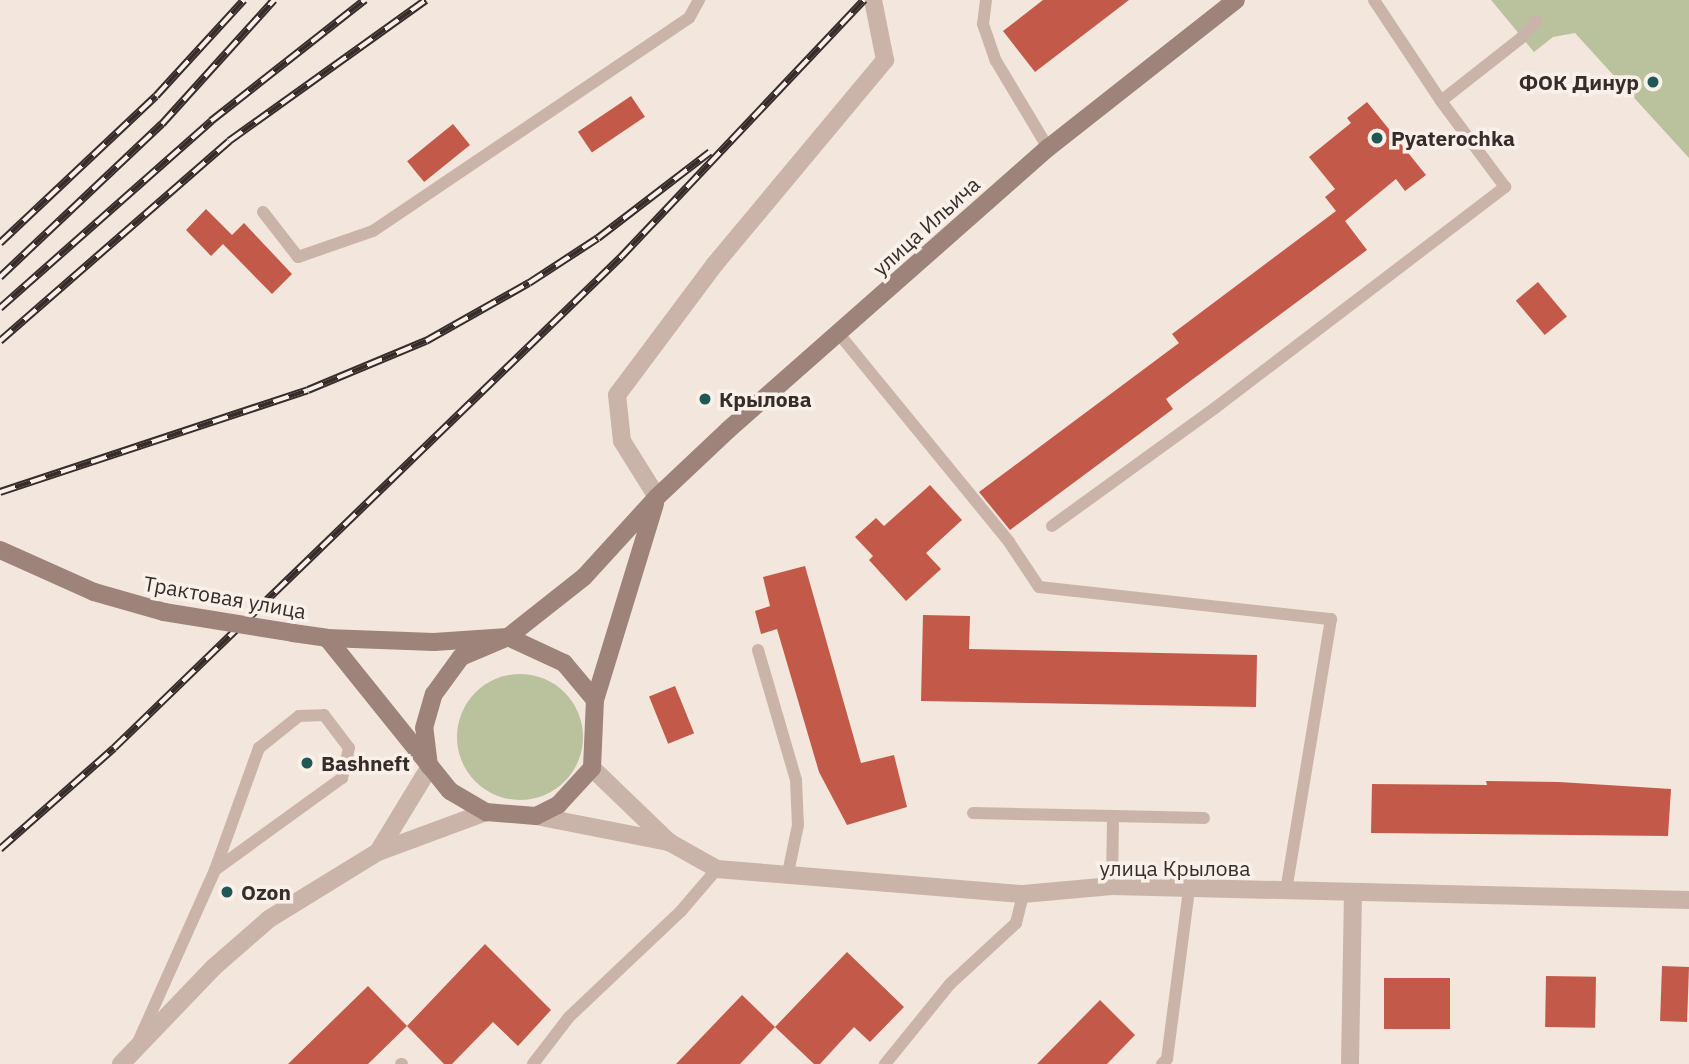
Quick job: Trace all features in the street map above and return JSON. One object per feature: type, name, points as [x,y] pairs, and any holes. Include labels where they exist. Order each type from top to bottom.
[{"type":"street","points":[[657,497],[622,440],[617,395],[715,264],[885,60],[873,0]]},
{"type":"street","name":"улица Ильича","points":[[508,637],[584,578],[657,497],[728,430],[1048,148],[1236,0]]},
{"type":"street","name":"улица Ильича","points":[[595,700],[657,497]]},
{"type":"street","name":"Трактовая улица","points":[[0,550],[94,592],[164,612],[327,638],[434,642],[508,637]]},
{"type":"street","points":[[486,812],[450,791],[429,768],[424,728],[434,694],[461,657],[508,637],[564,663],[595,700],[592,768],[558,805],[536,816]]},
{"type":"street","name":"Трактовая улица","points":[[327,638],[429,768]]},
{"type":"street","points":[[378,852],[429,768]]},
{"type":"street","points":[[592,768],[669,842]]},
{"type":"street","points":[[121,1064],[214,967],[269,919],[378,852],[486,812],[536,816],[669,842]]},
{"type":"street","name":"улица Крылова","points":[[669,842],[717,869],[1023,894],[1112,886],[1353,894],[1689,900]]},
{"type":"street","points":[[1350,1064],[1353,894]]},
{"type":"lane","points":[[263,212],[298,257],[373,231],[689,18],[699,0]]},
{"type":"lane","points":[[986,0],[984,24],[996,61],[1048,148]]},
{"type":"lane","points":[[1052,526],[1215,408],[1505,187],[1441,102],[1374,0]]},
{"type":"lane","points":[[1441,102],[1521,38],[1536,21]]},
{"type":"lane","points":[[839,334],[1009,542],[1039,587],[1331,619],[1286,891]]},
{"type":"lane","points":[[758,650],[796,780],[798,825],[788,873]]},
{"type":"lane","points":[[134,1050],[215,870],[259,748],[299,716],[324,715],[349,748],[342,778],[215,870]]},
{"type":"lane","points":[[973,813],[1204,817]]},
{"type":"lane","points":[[1112,886],[1113,816]]},
{"type":"lane","points":[[533,1064],[569,1017],[681,911],[717,869]]},
{"type":"lane","points":[[1162,1064],[1167,1059],[1189,890]]},
{"type":"lane","points":[[885,1064],[950,984],[1016,923],[1023,894]]},
{"type":"green space","name":"ФОК Динур","points":[[1491,0],[1689,0],[1689,158],[1575,33],[1553,37],[1534,52]]},
{"type":"green space","points":[[520,674],[544,679],[564,693],[578,713],[583,737],[578,761],[564,781],[544,795],[520,800],[496,795],[476,781],[462,761],[457,737],[462,713],[476,693],[496,679]]},
{"type":"building","points":[[1043,0],[1129,0],[1035,72],[1003,31]]},
{"type":"building","points":[[631,96],[645,117],[592,153],[578,132]]},
{"type":"building","points":[[1367,102],[1426,175],[1405,191],[1396,179],[1345,221],[1367,250],[1166,399],[1173,409],[1010,530],[979,492],[1179,343],[1172,334],[1336,211],[1325,197],[1335,189],[1309,157],[1351,123],[1347,118]]},
{"type":"building","points":[[453,124],[470,145],[424,182],[407,161]]},
{"type":"building","points":[[206,209],[232,235],[244,223],[292,274],[272,294],[223,244],[211,256],[186,230]]},
{"type":"building","points":[[1538,282],[1567,316],[1545,335],[1516,301]]},
{"type":"building","points":[[930,485],[962,520],[926,553],[941,569],[906,601],[869,560],[873,556],[855,537],[876,518],[884,526]]},
{"type":"building","points":[[805,566],[861,763],[894,755],[907,807],[847,825],[819,772],[777,629],[761,634],[755,611],[770,606],[763,577]]},
{"type":"building","points":[[923,615],[970,616],[969,649],[1257,655],[1256,707],[921,701]]},
{"type":"building","points":[[675,686],[694,733],[668,744],[649,696]]},
{"type":"building","points":[[1486,781],[1559,782],[1671,789],[1668,836],[1371,833],[1372,784],[1487,785]]},
{"type":"building","points":[[485,944],[551,1010],[518,1046],[493,1022],[452,1064],[444,1064],[407,1026]]},
{"type":"building","points":[[847,952],[904,1007],[870,1042],[854,1027],[820,1064],[814,1064],[775,1027]]},
{"type":"building","points":[[1662,966],[1689,967],[1687,1022],[1660,1021]]},
{"type":"building","points":[[1546,976],[1596,977],[1595,1028],[1545,1027]]},
{"type":"building","points":[[1384,978],[1450,978],[1450,1029],[1384,1029]]},
{"type":"building","points":[[368,986],[407,1026],[368,1064],[288,1064]]},
{"type":"building","points":[[742,995],[775,1027],[740,1064],[676,1064]]},
{"type":"building","points":[[1100,1000],[1135,1035],[1107,1064],[1037,1064]]},
{"type":"railway","points":[[0,243],[156,96],[244,0]]},
{"type":"railway","points":[[0,277],[162,124],[274,0]]},
{"type":"railway","points":[[0,308],[211,121],[365,0]]},
{"type":"railway","points":[[0,341],[229,141],[426,0]]},
{"type":"railway","points":[[0,849],[114,748],[621,257],[864,0]]},
{"type":"railway","points":[[0,492],[308,390],[426,341],[529,283],[598,238],[710,152]]},
{"type":"place","name":"ФОК Динур","points":[[1653,82]]},
{"type":"place","name":"Pyaterochka","points":[[1377,138]]},
{"type":"place","name":"Крылова","points":[[705,399]]},
{"type":"place","name":"Bashneft","points":[[307,763]]},
{"type":"place","name":"Ozon","points":[[227,892]]}]
